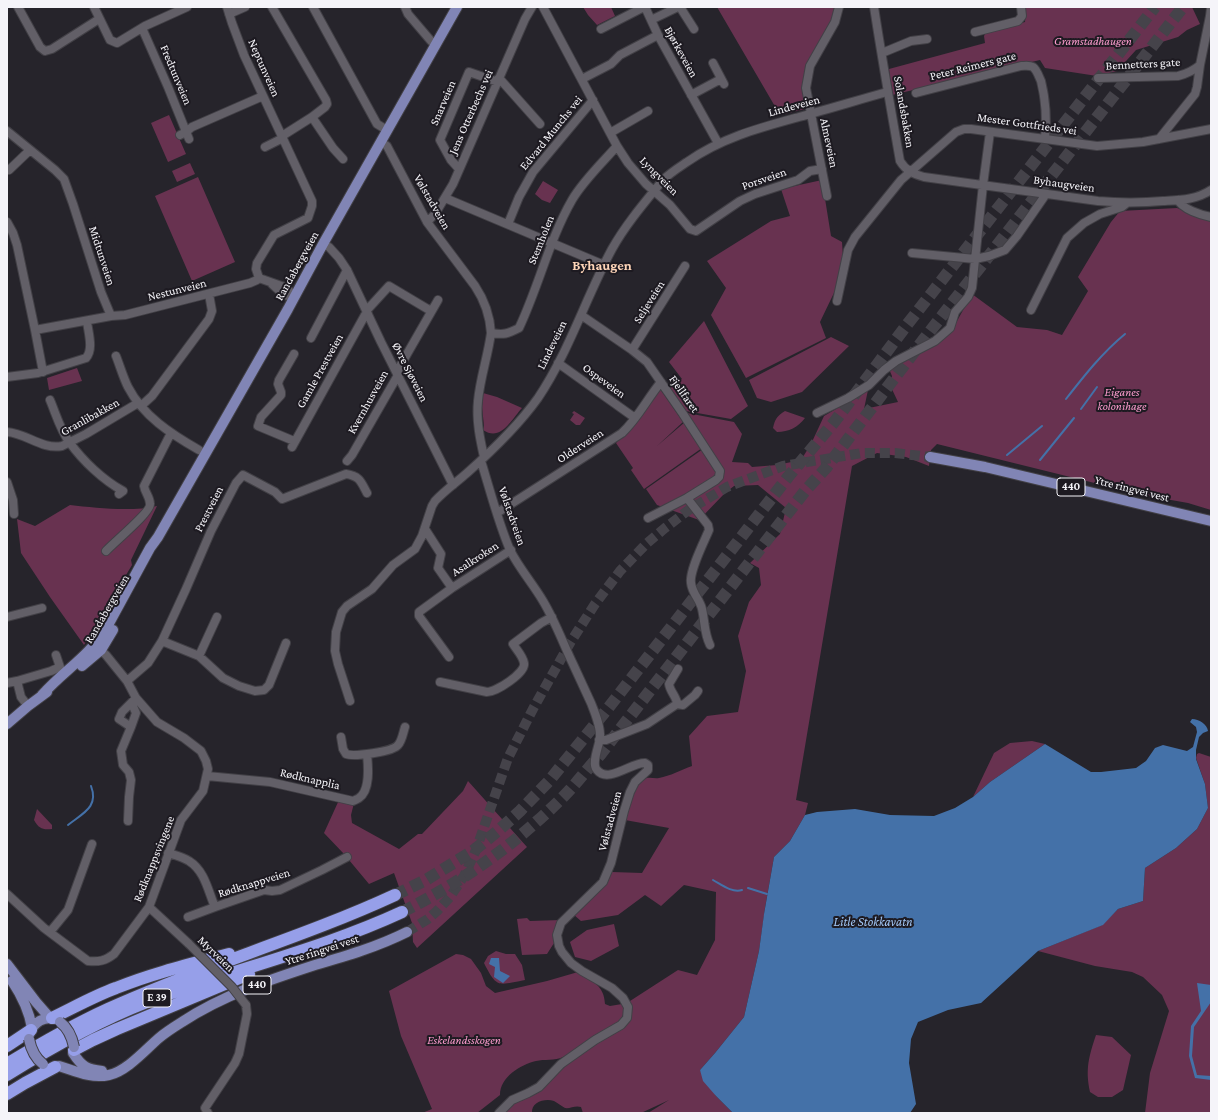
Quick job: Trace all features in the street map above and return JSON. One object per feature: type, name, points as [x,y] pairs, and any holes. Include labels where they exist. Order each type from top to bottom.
[{"type":"highway","name":"E 39","points":[[7,1064],[53,1037],[108,1009],[176,981],[396,896]]},
{"type":"highway","name":"E 39","points":[[7,1074],[56,1045],[112,1017],[145,1003],[206,980],[358,931],[402,912]]},
{"type":"highway","name":"E 39","points":[[54,1019],[105,993],[138,980],[235,952],[272,939],[281,941]]},
{"type":"highway","name":"E 39","points":[[74,1050],[117,1029],[248,974],[296,957],[308,948]]},
{"type":"highway","points":[[7,1046],[31,1032]]},
{"type":"highway","points":[[7,1094],[52,1065]]},
{"type":"main road","name":"Randabergveien","points":[[7,724],[42,695],[51,685],[98,647],[107,627],[150,548],[158,537],[456,7]]},
{"type":"main road","name":"Ytre ringvei vest","points":[[930,457],[985,467],[1211,521]]},
{"type":"main road","name":"440","points":[[1168,511],[1180,518],[1211,526]]},
{"type":"main road","name":"Ytre ringvei vest","points":[[52,1065],[85,1075],[99,1076],[115,1073],[124,1068],[172,1028],[193,1015],[228,997],[264,983],[390,941],[407,932]]},
{"type":"main road","points":[[7,964],[36,1002],[69,1032],[74,1050],[81,1065],[89,1069],[103,1071],[124,1068]]},
{"type":"main road","points":[[7,974],[27,1008],[34,1052],[38,1059],[52,1065],[66,1062],[74,1050]]},
{"type":"main road","points":[[31,1032],[38,1021],[44,1019],[54,1019]]},
{"type":"street","points":[[18,7],[40,47],[45,52],[99,19]]},
{"type":"street","points":[[94,7],[110,40],[117,43],[142,28],[187,7]]},
{"type":"street","points":[[163,7],[166,16]]},
{"type":"street","points":[[228,11],[245,7]]},
{"type":"street","points":[[265,147],[312,117],[325,107],[326,104],[326,100],[272,7]]},
{"type":"street","points":[[313,7],[377,124],[387,130]]},
{"type":"street","points":[[405,7],[408,14],[431,41],[436,44]]},
{"type":"street","name":"Jens Otterbechs vei","points":[[427,222],[435,214],[446,198],[525,19],[532,7]]},
{"type":"street","name":"Lyngveien","points":[[543,7],[617,146],[628,163],[646,184],[670,205],[690,229],[696,230]]},
{"type":"street","name":"Bjørkeveien","points":[[601,29],[645,7],[658,35],[718,143]]},
{"type":"street","name":"Bjørkeveien","points":[[651,20],[679,7],[694,29]]},
{"type":"street","name":"Almeveien","points":[[827,196],[806,88],[810,66],[835,22],[839,7]]},
{"type":"street","name":"Solandsbakken","points":[[874,7],[887,92],[892,112],[900,162],[903,167],[910,172]]},
{"type":"street","points":[[974,32],[1018,21],[1022,16],[1021,7]]},
{"type":"street","points":[[1159,139],[1195,94],[1211,8]]},
{"type":"street","name":"Neptunveien","points":[[228,11],[242,50],[312,201],[310,216],[306,220],[274,235],[257,263],[256,269],[259,278]]},
{"type":"street","name":"Fredtunveien","points":[[142,28],[168,87],[185,135],[192,127],[263,96]]},
{"type":"street","points":[[582,79],[611,64],[620,55],[658,35]]},
{"type":"street","points":[[882,53],[911,41],[927,39]]},
{"type":"street","name":"Bjørkeveien","points":[[691,95],[723,82],[713,63]]},
{"type":"street","name":"Peter Reimers gate","points":[[916,93],[1028,65],[1034,68],[1038,74],[1044,94],[1047,121],[1045,139]]},
{"type":"street","name":"Bennetters gate","points":[[1098,78],[1178,76],[1188,73],[1200,65]]},
{"type":"street","name":"Snarveien","points":[[459,169],[451,160],[440,140],[469,72],[498,80]]},
{"type":"street","points":[[498,80],[540,124]]},
{"type":"street","name":"Lindeveien","points":[[350,702],[335,651],[336,632],[342,612],[347,606],[372,588],[393,565],[415,549],[420,542],[437,498],[510,433],[529,410],[544,388],[558,363],[612,250],[623,231],[654,190],[668,175],[701,152],[718,143],[751,130],[887,92]]},
{"type":"street","name":"Edvard Munchs vei","points":[[508,224],[519,196],[533,172],[593,100]]},
{"type":"street","points":[[610,133],[648,111]]},
{"type":"street","points":[[312,117],[333,148],[343,159]]},
{"type":"street","name":"Mester Gottfrieds vei","points":[[836,301],[850,243],[901,180],[960,130],[971,129],[1097,146],[1143,142],[1211,129]]},
{"type":"street","name":"Midtunveien","points":[[7,131],[64,179],[101,292],[111,316]]},
{"type":"street","points":[[817,413],[848,398],[869,385],[884,370],[896,361],[935,342],[947,330],[951,324],[955,312],[970,294],[972,288],[990,132]]},
{"type":"street","name":"Vølstadveien","points":[[381,142],[387,146],[427,222],[480,294],[486,307],[491,333],[478,402],[478,421],[482,459],[497,513],[511,550],[519,566],[552,617],[594,712],[599,732],[595,766],[596,769],[600,773],[614,774],[642,763],[647,764],[648,770],[635,782],[630,792],[611,864],[603,882],[561,923],[557,931],[557,940],[562,952],[571,963],[621,995],[627,1004],[628,1010],[625,1021],[561,1064],[539,1087],[512,1100],[499,1113]]},
{"type":"street","name":"Stemholen","points":[[491,333],[509,333],[518,328],[572,199],[617,146]]},
{"type":"street","points":[[9,170],[30,150]]},
{"type":"street","name":"Porsveien","points":[[696,230],[748,197],[798,180],[810,171],[822,169]]},
{"type":"street","name":"Byhaugveien","points":[[910,172],[924,177],[1098,201],[1127,203],[1178,200],[1197,197],[1211,190]]},
{"type":"street","points":[[912,252],[975,259],[1005,250],[1022,229],[1045,194]]},
{"type":"street","points":[[446,198],[604,265]]},
{"type":"street","points":[[1178,200],[1185,208],[1211,217]]},
{"type":"street","points":[[1031,310],[1066,238],[1084,223],[1100,214],[1122,207],[1127,203]]},
{"type":"street","points":[[7,222],[17,245],[43,372]]},
{"type":"street","name":"Øvre Sjøveien","points":[[323,244],[329,247],[347,270],[453,484]]},
{"type":"street","name":"Seljeveien","points":[[632,350],[685,266]]},
{"type":"street","points":[[311,338],[347,270]]},
{"type":"street","points":[[259,278],[270,283],[284,294],[294,296]]},
{"type":"street","name":"Nestunveien","points":[[35,330],[111,316],[125,315],[250,283],[259,278]]},
{"type":"street","name":"Gamle Prestveien","points":[[294,354],[279,380],[278,384],[281,395],[261,417],[258,426],[293,444],[365,315],[389,286],[431,311]]},
{"type":"street","name":"Granlibakken","points":[[7,432],[16,433],[46,445],[58,447],[70,443],[152,396],[209,319],[212,311],[209,294]]},
{"type":"street","name":"Kvernhusveien","points":[[347,461],[352,455],[398,375],[399,368],[438,300]]},
{"type":"street","name":"Fjellfaret","points":[[580,315],[632,350],[647,362],[720,471],[720,475],[716,480],[687,498],[648,518]]},
{"type":"street","points":[[7,377],[43,372],[88,356],[90,348],[87,321]]},
{"type":"street","points":[[116,356],[128,386],[139,404],[150,416],[171,433],[199,450]]},
{"type":"street","name":"Ospeveien","points":[[558,363],[635,418]]},
{"type":"street","name":"Olderveien","points":[[497,513],[615,438],[629,427],[660,382]]},
{"type":"street","points":[[50,400],[58,421],[70,443],[98,474],[121,493]]},
{"type":"street","points":[[106,551],[148,510],[150,504],[144,486],[171,433]]},
{"type":"street","name":"Prestveien","points":[[127,681],[148,663],[162,641],[211,531],[236,483],[243,475],[275,492],[282,499],[346,474],[354,475],[359,479],[368,493]]},
{"type":"street","points":[[7,482],[13,500],[14,514]]},
{"type":"street","points":[[687,498],[701,515],[709,528],[692,575],[691,583],[693,592],[701,606],[704,629],[710,646]]},
{"type":"street","name":"Asalkroken","points":[[425,529],[441,554],[438,568],[452,588]]},
{"type":"street","name":"Asalkroken","points":[[449,657],[418,613],[452,588],[511,550]]},
{"type":"street","points":[[7,617],[42,608]]},
{"type":"street","points":[[199,656],[216,617]]},
{"type":"street","points":[[440,682],[487,692],[498,688],[523,669],[524,661],[513,644],[541,623],[552,617]]},
{"type":"street","points":[[162,641],[199,656],[223,678],[255,691],[264,690],[269,685],[286,643]]},
{"type":"street","name":"Rødknappsvingene","points":[[7,894],[37,922],[88,961],[102,961],[108,959],[114,954],[149,907],[181,820],[203,791],[208,769],[202,751],[157,722],[134,701],[127,681],[98,647]]},
{"type":"street","points":[[7,683],[51,671],[60,667],[56,654]]},
{"type":"street","points":[[677,704],[677,700],[670,690],[669,684],[678,669]]},
{"type":"street","points":[[17,681],[21,697],[28,706]]},
{"type":"street","points":[[599,740],[606,740],[636,729],[677,704],[683,705],[696,695],[698,691]]},
{"type":"street","points":[[131,727],[119,719],[122,712],[134,701]]},
{"type":"street","points":[[128,820],[132,780],[129,772],[123,765],[121,751],[136,713],[134,701]]},
{"type":"street","points":[[340,737],[346,754],[367,754],[392,749],[397,746],[400,742],[405,727]]},
{"type":"street","name":"Rødknapplia","points":[[207,776],[270,782],[353,801],[360,798],[366,788],[368,772],[367,754]]},
{"type":"street","points":[[50,932],[68,910],[92,844]]},
{"type":"street","name":"Rødknappveien","points":[[168,853],[189,861],[202,874],[215,907],[264,890],[280,890],[347,857]]},
{"type":"street","name":"Myrveien","points":[[149,907],[232,987],[246,1005],[247,1014],[239,1054],[235,1063],[205,1108],[208,1113]]},
{"type":"street","points":[[188,918],[215,907]]},
{"type":"green space","points":[[583,7],[611,7],[615,16],[597,25]]},
{"type":"green space","points":[[717,7],[836,7],[830,26],[805,68],[805,109],[780,115]]},
{"type":"green space","name":"Gramstadhaugen","points":[[1026,7],[1192,7],[1200,24],[1187,30],[1178,37],[1136,50],[1117,71],[1097,76],[1045,68],[1040,60],[892,95],[889,69],[985,43],[984,36],[986,32],[1025,22]]},
{"type":"green space","points":[[169,115],[186,154],[168,162],[151,123]]},
{"type":"green space","points":[[190,163],[195,174],[177,182],[172,171]]},
{"type":"green space","points":[[198,177],[235,262],[192,281],[155,196]]},
{"type":"green space","points":[[822,180],[831,236],[842,242],[844,272],[820,322],[826,338],[746,378],[711,315],[726,288],[707,261],[771,221],[790,216],[781,189]]},
{"type":"green space","points":[[543,181],[558,190],[550,203],[542,200],[535,194]]},
{"type":"green space","name":"Eiganes kolonihage","points":[[1177,208],[1202,218],[1211,219],[1211,510],[1188,503],[1143,495],[937,444],[931,450],[929,466],[906,457],[877,453],[852,466],[796,800],[808,803],[805,815],[790,841],[774,857],[759,951],[744,1017],[700,1070],[716,1096],[733,1113],[648,1113],[669,1100],[641,1113],[583,1113],[581,1107],[577,1106],[565,1108],[554,1101],[547,1100],[536,1104],[532,1109],[532,1113],[504,1113],[513,1104],[570,1060],[626,1024],[630,1001],[678,970],[697,975],[715,940],[716,892],[684,885],[661,906],[645,895],[618,915],[581,921],[574,915],[601,888],[612,872],[642,873],[669,828],[625,820],[629,802],[634,789],[638,784],[647,778],[663,777],[692,766],[689,736],[707,716],[738,712],[746,671],[738,636],[749,602],[761,585],[759,568],[750,563],[780,534],[786,508],[758,485],[734,486],[725,493],[699,520],[657,505],[646,489],[703,449],[702,448],[644,489],[631,470],[633,468],[616,443],[660,389],[683,422],[657,446],[685,422],[687,413],[734,422],[742,434],[732,462],[748,463],[752,467],[777,465],[801,460],[811,444],[824,416],[868,390],[864,409],[898,402],[890,385],[892,376],[889,369],[932,346],[957,321],[972,294],[1017,327],[1047,330],[1062,335],[1088,291],[1078,277],[1111,222],[1120,211]]},
{"type":"green space","points":[[704,321],[748,406],[731,419],[686,411],[668,388],[682,379],[669,362]]},
{"type":"green space","points":[[831,337],[849,346],[802,392],[771,402],[757,398],[749,380]]},
{"type":"green space","points":[[77,368],[82,381],[49,390],[47,378]]},
{"type":"green space","points":[[483,393],[497,397],[522,408],[505,428],[495,433],[489,433],[483,430]]},
{"type":"green space","points":[[574,411],[585,418],[580,425],[576,425],[570,420],[574,414],[572,413]]},
{"type":"green space","points":[[785,411],[805,418],[793,428],[777,432],[773,428],[775,422],[778,416]]},
{"type":"green space","points":[[70,505],[125,509],[157,506],[131,560],[132,565],[84,645],[21,553],[17,519],[35,526]]},
{"type":"green space","points":[[1032,741],[1045,744],[990,782],[973,797],[994,753],[1010,743]]},
{"type":"green space","points":[[1199,753],[1211,757],[1211,1112],[1145,1113],[1150,1073],[1169,1011],[1162,995],[1143,977],[1132,972],[1095,966],[1038,951],[1102,925],[1118,909],[1143,901],[1145,868],[1176,848],[1197,829],[1208,808],[1205,784],[1196,758],[1197,754]]},
{"type":"green space","points":[[468,781],[527,847],[417,948],[413,942],[412,923],[394,873],[369,884],[324,833],[339,800],[354,803],[351,815],[352,823],[399,849],[418,834],[422,834],[463,791]]},
{"type":"green space","points":[[37,809],[52,825],[52,829],[42,828],[36,823],[34,820]]},
{"type":"green space","points":[[527,918],[530,921],[561,920],[553,933],[554,943],[547,954],[522,955],[517,919]]},
{"type":"green space","points":[[614,924],[619,946],[591,961],[575,957],[570,942],[587,930]]},
{"type":"green space","points":[[496,951],[506,954],[515,954],[522,965],[525,980],[504,984],[499,983],[492,977],[484,963],[488,956]]},
{"type":"green space","name":"Eskelandsskogen","points":[[456,954],[463,955],[471,959],[481,973],[486,986],[495,993],[578,972],[600,988],[605,1004],[610,1006],[622,1004],[624,1009],[623,1014],[618,1023],[563,1057],[536,1061],[524,1065],[512,1073],[503,1083],[500,1095],[477,1113],[422,1113],[432,1109],[401,1036],[389,991]]},
{"type":"green space","points":[[1096,1035],[1112,1037],[1131,1055],[1123,1090],[1112,1097],[1098,1097],[1090,1092],[1088,1063]]},
{"type":"water","name":"Litle Stokkavatn","points":[[1192,719],[1202,722],[1208,731],[1199,737],[1196,750],[1196,759],[1205,784],[1208,808],[1197,829],[1176,848],[1145,868],[1143,901],[1118,909],[1103,925],[1038,951],[981,1003],[948,1010],[918,1022],[911,1039],[909,1063],[916,1104],[910,1113],[733,1113],[703,1081],[700,1070],[744,1017],[759,951],[774,857],[790,841],[805,815],[817,812],[855,809],[890,815],[934,816],[955,808],[973,797],[990,782],[1045,744],[1091,772],[1136,768],[1146,761],[1155,748],[1163,745],[1187,751],[1193,747],[1197,732],[1196,727],[1190,722]]},
{"type":"water","points":[[491,958],[499,958],[500,971],[510,976],[503,983],[494,977],[495,967],[489,964]]},
{"type":"water","points":[[1197,983],[1211,985],[1211,1002],[1194,1027],[1192,1056],[1197,1075],[1211,1076],[1211,1080],[1195,1078],[1189,1056],[1191,1026],[1201,1011]]},
{"type":"waterway","points":[[1066,399],[1101,357],[1125,334]]},
{"type":"waterway","points":[[1081,409],[1097,387]]},
{"type":"waterway","points":[[1040,460],[1074,418]]},
{"type":"waterway","points":[[1007,455],[1042,426]]},
{"type":"waterway","points":[[68,825],[84,813],[91,804],[93,799],[91,786]]},
{"type":"waterway","points":[[713,880],[731,889],[738,891],[742,890]]},
{"type":"waterway","points":[[748,888],[767,894]]},
{"type":"tunnel","points":[[395,895],[424,881],[473,851],[520,811],[549,781],[609,707],[788,477],[835,421],[906,326],[1155,7]]},
{"type":"tunnel","points":[[402,912],[446,888],[488,861],[546,814],[578,781],[600,755],[805,491],[826,468],[924,339],[1183,7]]},
{"type":"tunnel","points":[[407,932],[428,919],[437,911],[450,897],[464,876],[476,850],[508,758],[534,707],[570,643],[595,604],[620,571],[646,544],[690,509],[727,487],[783,466],[862,453],[895,453],[930,457]]},
{"type":"district","name":"Byhaugen","points":[[602,266]]}]
